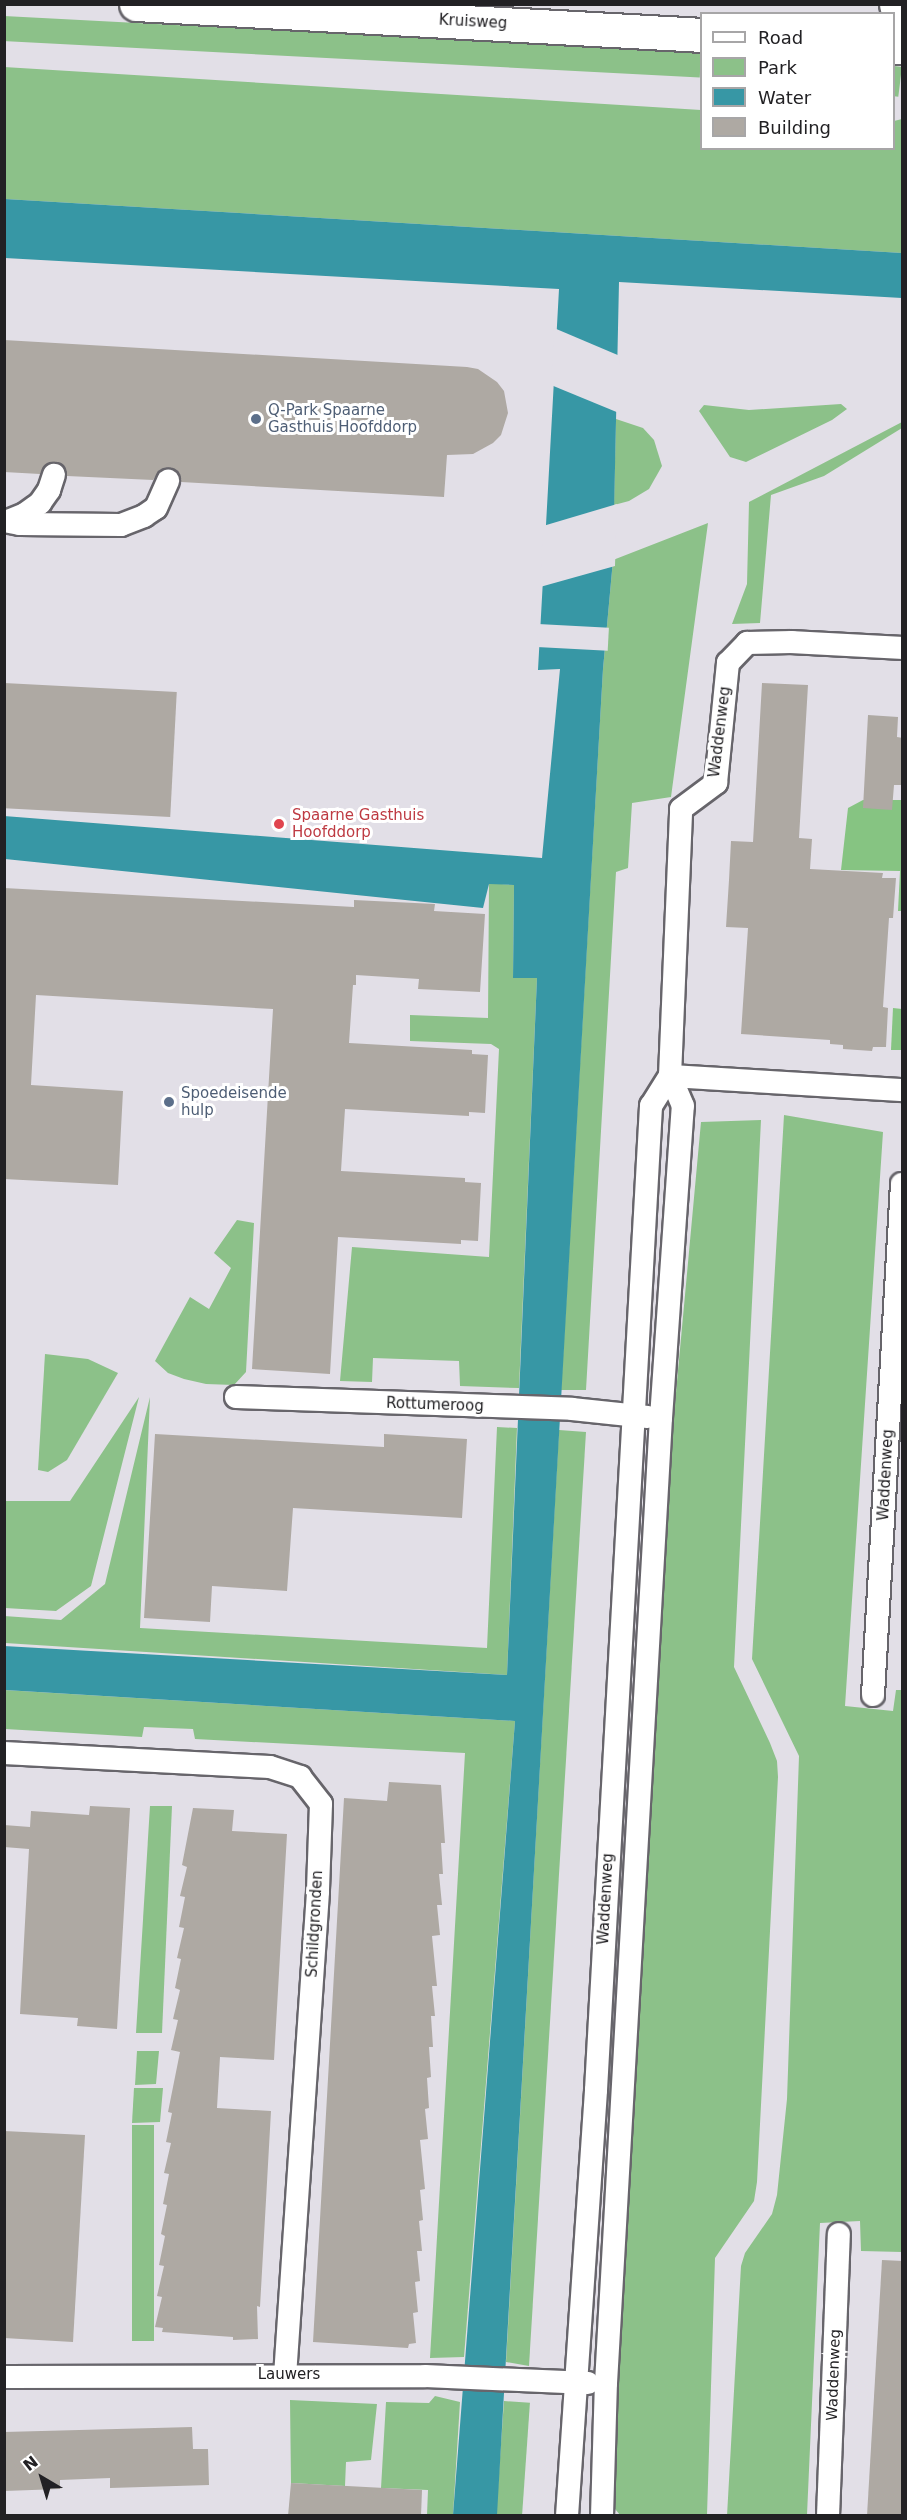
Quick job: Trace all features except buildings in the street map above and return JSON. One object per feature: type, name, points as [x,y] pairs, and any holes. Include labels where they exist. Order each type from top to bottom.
[{"type":"main road","name":"Kruisweg","points":[[136,4],[700,35]]},
{"type":"main road","points":[[896,4],[903,29]]},
{"type":"street","points":[[6,521],[26,514],[40,503],[49,490],[54,475]]},
{"type":"street","points":[[6,521],[20,524],[121,525],[144,516],[156,508],[168,481]]},
{"type":"street","name":"Waddenweg","points":[[602,2516],[606,2384],[661,1418],[682,1106],[670,1076],[681,809],[716,783],[728,663],[747,643],[792,642],[903,648]]},
{"type":"street","points":[[670,1076],[903,1090]]},
{"type":"street","name":"Waddenweg","points":[[567,2516],[574,2382],[596,2090],[651,1106],[670,1076]]},
{"type":"street","name":"Waddenweg","points":[[873,1695],[903,1184]]},
{"type":"street","name":"Rottumeroog","points":[[236,1397],[572,1409],[633,1416]]},
{"type":"street","points":[[633,1416],[661,1418]]},
{"type":"street","name":"Schildgronden","points":[[4,1753],[270,1767],[300,1778],[321,1804],[318,1892],[285,2374]]},
{"type":"street","name":"Waddenweg","points":[[828,2516],[839,2234]]},
{"type":"street","name":"Lauwers","points":[[4,2377],[285,2374],[434,2376],[574,2382]]},
{"type":"street","points":[[574,2382],[606,2384]]},
{"type":"green space","points":[[4,16],[700,52],[700,77],[4,41]]},
{"type":"green space","points":[[895,66],[902,67],[898,97],[895,96]]},
{"type":"green space","points":[[4,67],[700,110],[700,150],[895,150],[895,121],[902,119],[902,253],[5,199]]},
{"type":"green space","points":[[841,404],[847,409],[832,420],[746,462],[730,457],[699,411],[704,405],[749,410]]},
{"type":"green space","points":[[616,419],[643,428],[654,440],[662,466],[649,489],[629,501],[614,505]]},
{"type":"green space","points":[[902,422],[902,428],[824,476],[771,495],[760,623],[732,624],[747,584],[749,502]]},
{"type":"green space","points":[[708,523],[671,797],[632,803],[628,868],[616,872],[586,1390],[561,1390],[603,669],[613,560]]},
{"type":"green space","points":[[863,800],[902,800],[902,911],[898,911],[900,871],[841,870],[848,808]]},
{"type":"green space","points":[[489,883],[514,885],[513,978],[537,978],[519,1388],[460,1386],[459,1361],[373,1358],[372,1382],[340,1381],[352,1247],[489,1257],[499,1049],[491,1044],[410,1041],[410,1015],[488,1018]]},
{"type":"green space","points":[[893,1008],[902,1009],[902,1050],[891,1050]]},
{"type":"green space","points":[[784,1115],[883,1132],[845,1706],[893,1711],[896,1690],[902,1690],[902,2252],[861,2251],[860,2221],[820,2223],[807,2515],[727,2516],[741,2266],[745,2253],[772,2214],[777,2195],[787,2099],[799,1756],[752,1659]]},
{"type":"green space","points":[[761,1120],[734,1667],[770,1743],[777,1761],[778,1777],[757,2182],[754,2201],[715,2258],[707,2515],[620,2515],[611,2504],[674,1414],[701,1122]]},
{"type":"green space","points":[[237,1220],[254,1223],[246,1372],[234,1385],[206,1384],[168,1373],[155,1361],[190,1297],[209,1309],[231,1268],[214,1253]]},
{"type":"green space","points":[[45,1354],[88,1359],[118,1373],[67,1460],[48,1472],[38,1470]]},
{"type":"green space","points":[[139,1397],[91,1586],[56,1611],[5,1608],[5,1501],[70,1501]]},
{"type":"green space","points":[[150,1397],[140,1628],[487,1648],[497,1427],[517,1428],[507,1675],[5,1643],[4,1616],[61,1620],[105,1584]]},
{"type":"green space","points":[[559,1430],[586,1432],[529,2366],[506,2362]]},
{"type":"green space","points":[[4,1690],[515,1721],[464,2357],[430,2358],[465,1753],[195,1739],[193,1729],[144,1727],[142,1737],[5,1729]]},
{"type":"green space","points":[[150,1806],[172,1806],[162,2033],[136,2033]]},
{"type":"green space","points":[[137,2051],[159,2051],[156,2084],[135,2085]]},
{"type":"green space","points":[[134,2088],[163,2088],[160,2122],[132,2123]]},
{"type":"green space","points":[[132,2125],[154,2125],[154,2341],[132,2341]]},
{"type":"green space","points":[[435,2396],[460,2402],[453,2515],[427,2515],[428,2490],[381,2488],[386,2402],[429,2403]]},
{"type":"green space","points":[[290,2400],[377,2404],[371,2460],[346,2462],[345,2486],[291,2483]]},
{"type":"green space","points":[[504,2401],[530,2403],[522,2516],[496,2516]]},
{"type":"water","points":[[5,199],[902,253],[902,298],[619,282],[613,560],[603,669],[497,2515],[453,2515],[515,1721],[5,1690],[4,1646],[507,1675],[537,978],[513,978],[514,885],[489,884],[483,908],[5,859],[4,816],[542,858],[560,669],[538,670],[559,289],[5,258]]},
{"type":"pier","points":[[554,328],[620,356],[619,413],[551,385]]},
{"type":"pier","points":[[617,504],[615,566],[540,587],[543,526]]},
{"type":"pier","points":[[538,624],[609,628],[608,651],[537,647]]},
{"type":"place","name":"Q-Park Spaarne Gasthuis Hoofddorp","points":[[256,419]]},
{"type":"place","name":"Spaarne Gasthuis Hoofddorp","points":[[279,824]]},
{"type":"place","name":"Spoedeisende hulp","points":[[169,1102]]}]
